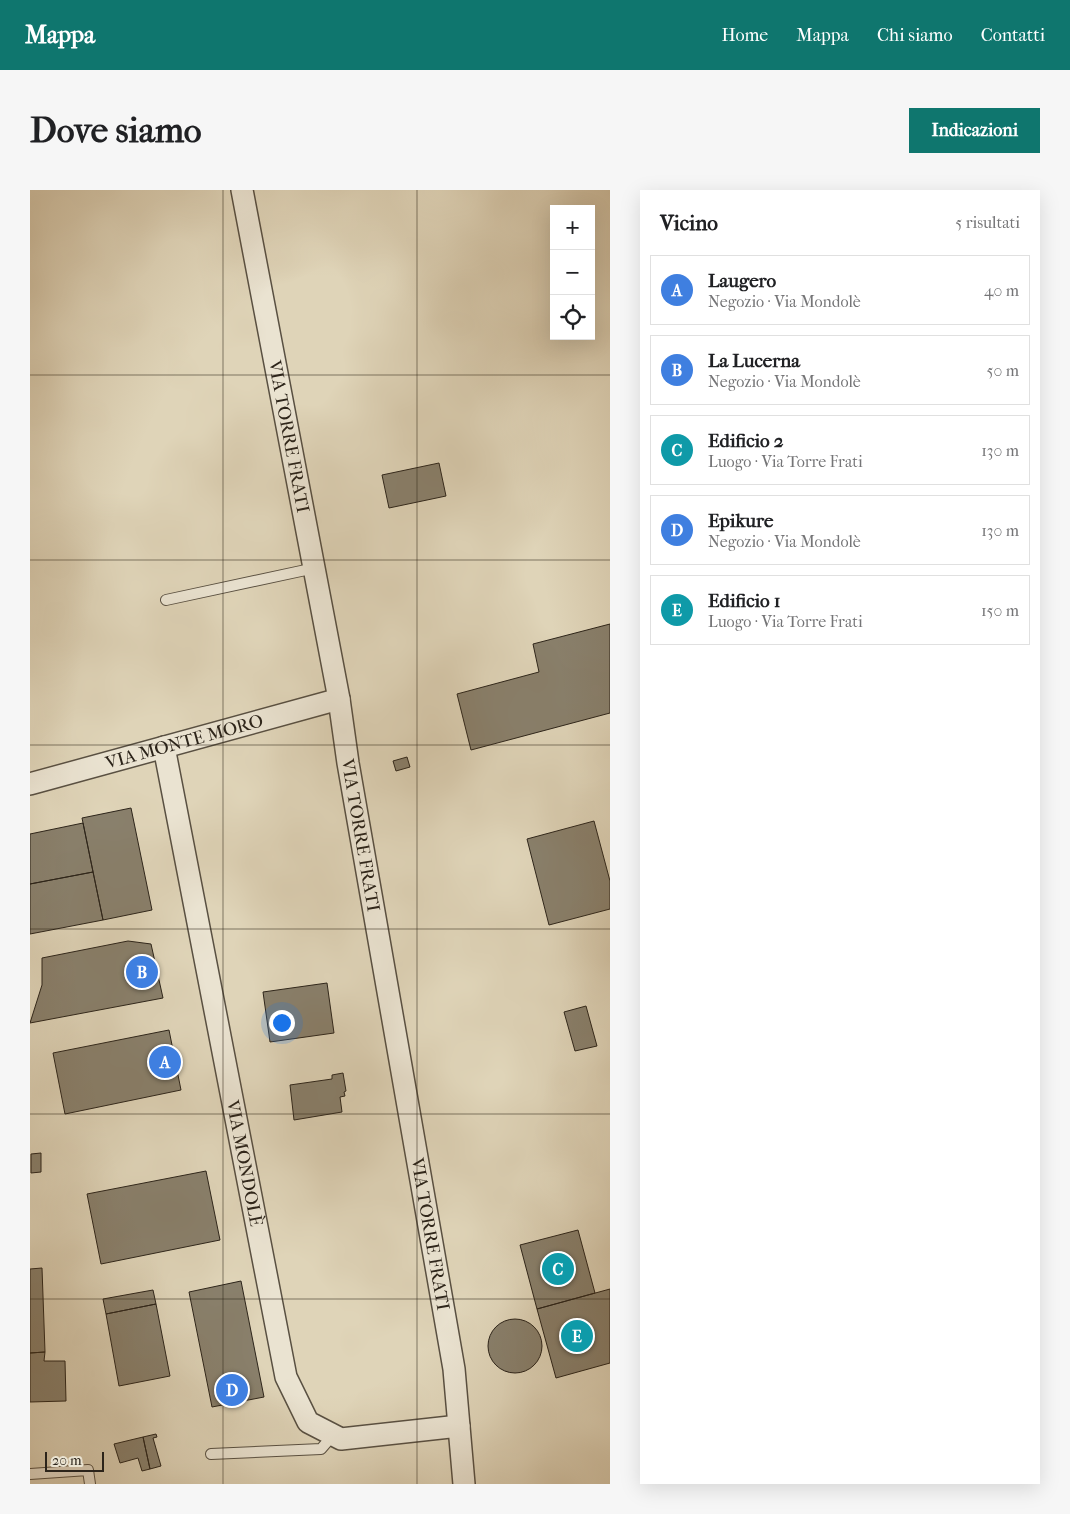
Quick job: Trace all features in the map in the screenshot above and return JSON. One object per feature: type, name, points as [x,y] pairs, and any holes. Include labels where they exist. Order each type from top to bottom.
[{"type":"street","name":"VIA TORRE FRATI","points":[[242,190],[339,699],[348,763],[454,1369],[464,1484]]},
{"type":"street","name":"VIA MONTE MORO","points":[[30,784],[339,699]]},
{"type":"street","name":"VIA MONDOLÈ","points":[[164,746],[286,1377],[308,1422],[341,1439],[459,1426]]},
{"type":"lane","points":[[166,600],[315,568]]},
{"type":"lane","points":[[211,1454],[321,1449],[333,1435]]},
{"type":"lane","points":[[30,1474],[88,1470],[90,1484]]},
{"type":"building","points":[[439,463],[446,496],[389,508],[382,475]]},
{"type":"building","points":[[610,624],[610,713],[471,750],[457,694],[539,672],[533,644]]},
{"type":"building","points":[[407,757],[410,767],[396,771],[393,761]]},
{"type":"building","points":[[131,808],[152,910],[103,920],[82,818]]},
{"type":"building","points":[[594,821],[610,881],[610,909],[549,925],[527,839]]},
{"type":"building","points":[[83,823],[93,872],[30,884],[30,834]]},
{"type":"building","points":[[93,872],[103,920],[30,934],[30,884]]},
{"type":"building","points":[[128,941],[151,944],[163,998],[30,1023],[42,985],[42,958]]},
{"type":"building","points":[[327,983],[334,1033],[270,1042],[263,992]]},
{"type":"building","points":[[586,1006],[597,1046],[575,1051],[564,1012]]},
{"type":"building","points":[[169,1030],[181,1090],[65,1114],[53,1053]]},
{"type":"building","points":[[343,1073],[346,1091],[344,1092],[345,1096],[340,1097],[342,1112],[294,1120],[290,1085],[332,1079],[332,1075]]},
{"type":"building","points":[[41,1153],[41,1172],[31,1173],[31,1154]]},
{"type":"building","points":[[206,1171],[220,1240],[101,1264],[87,1194]]},
{"type":"building","points":[[578,1230],[595,1293],[537,1309],[520,1245]]},
{"type":"building","points":[[42,1268],[45,1352],[30,1353],[30,1269]]},
{"type":"building","points":[[241,1281],[264,1397],[212,1407],[189,1292]]},
{"type":"building","points":[[610,1289],[610,1363],[556,1378],[537,1309]]},
{"type":"building","points":[[153,1290],[156,1304],[106,1314],[103,1299]]},
{"type":"building","points":[[156,1304],[170,1376],[119,1386],[106,1314]]},
{"type":"building","points":[[515,1319],[525,1321],[534,1327],[540,1336],[542,1346],[540,1356],[534,1365],[525,1371],[515,1373],[505,1371],[496,1365],[490,1356],[488,1346],[490,1336],[496,1327],[505,1321]]},
{"type":"building","points":[[45,1352],[44,1361],[65,1361],[66,1401],[30,1402],[30,1353]]},
{"type":"building","points":[[156,1434],[157,1437],[153,1438],[161,1466],[150,1469],[143,1437]]},
{"type":"building","points":[[143,1437],[150,1469],[142,1471],[138,1458],[120,1463],[114,1444]]},
{"type":"place","name":"La Lucerna","points":[[142,972]]},
{"type":"place","name":"Laugero","points":[[165,1062]]},
{"type":"place","name":"Edificio 2","points":[[558,1269]]},
{"type":"place","name":"Edificio 1","points":[[577,1336]]},
{"type":"place","name":"Epikure","points":[[232,1390]]}]
